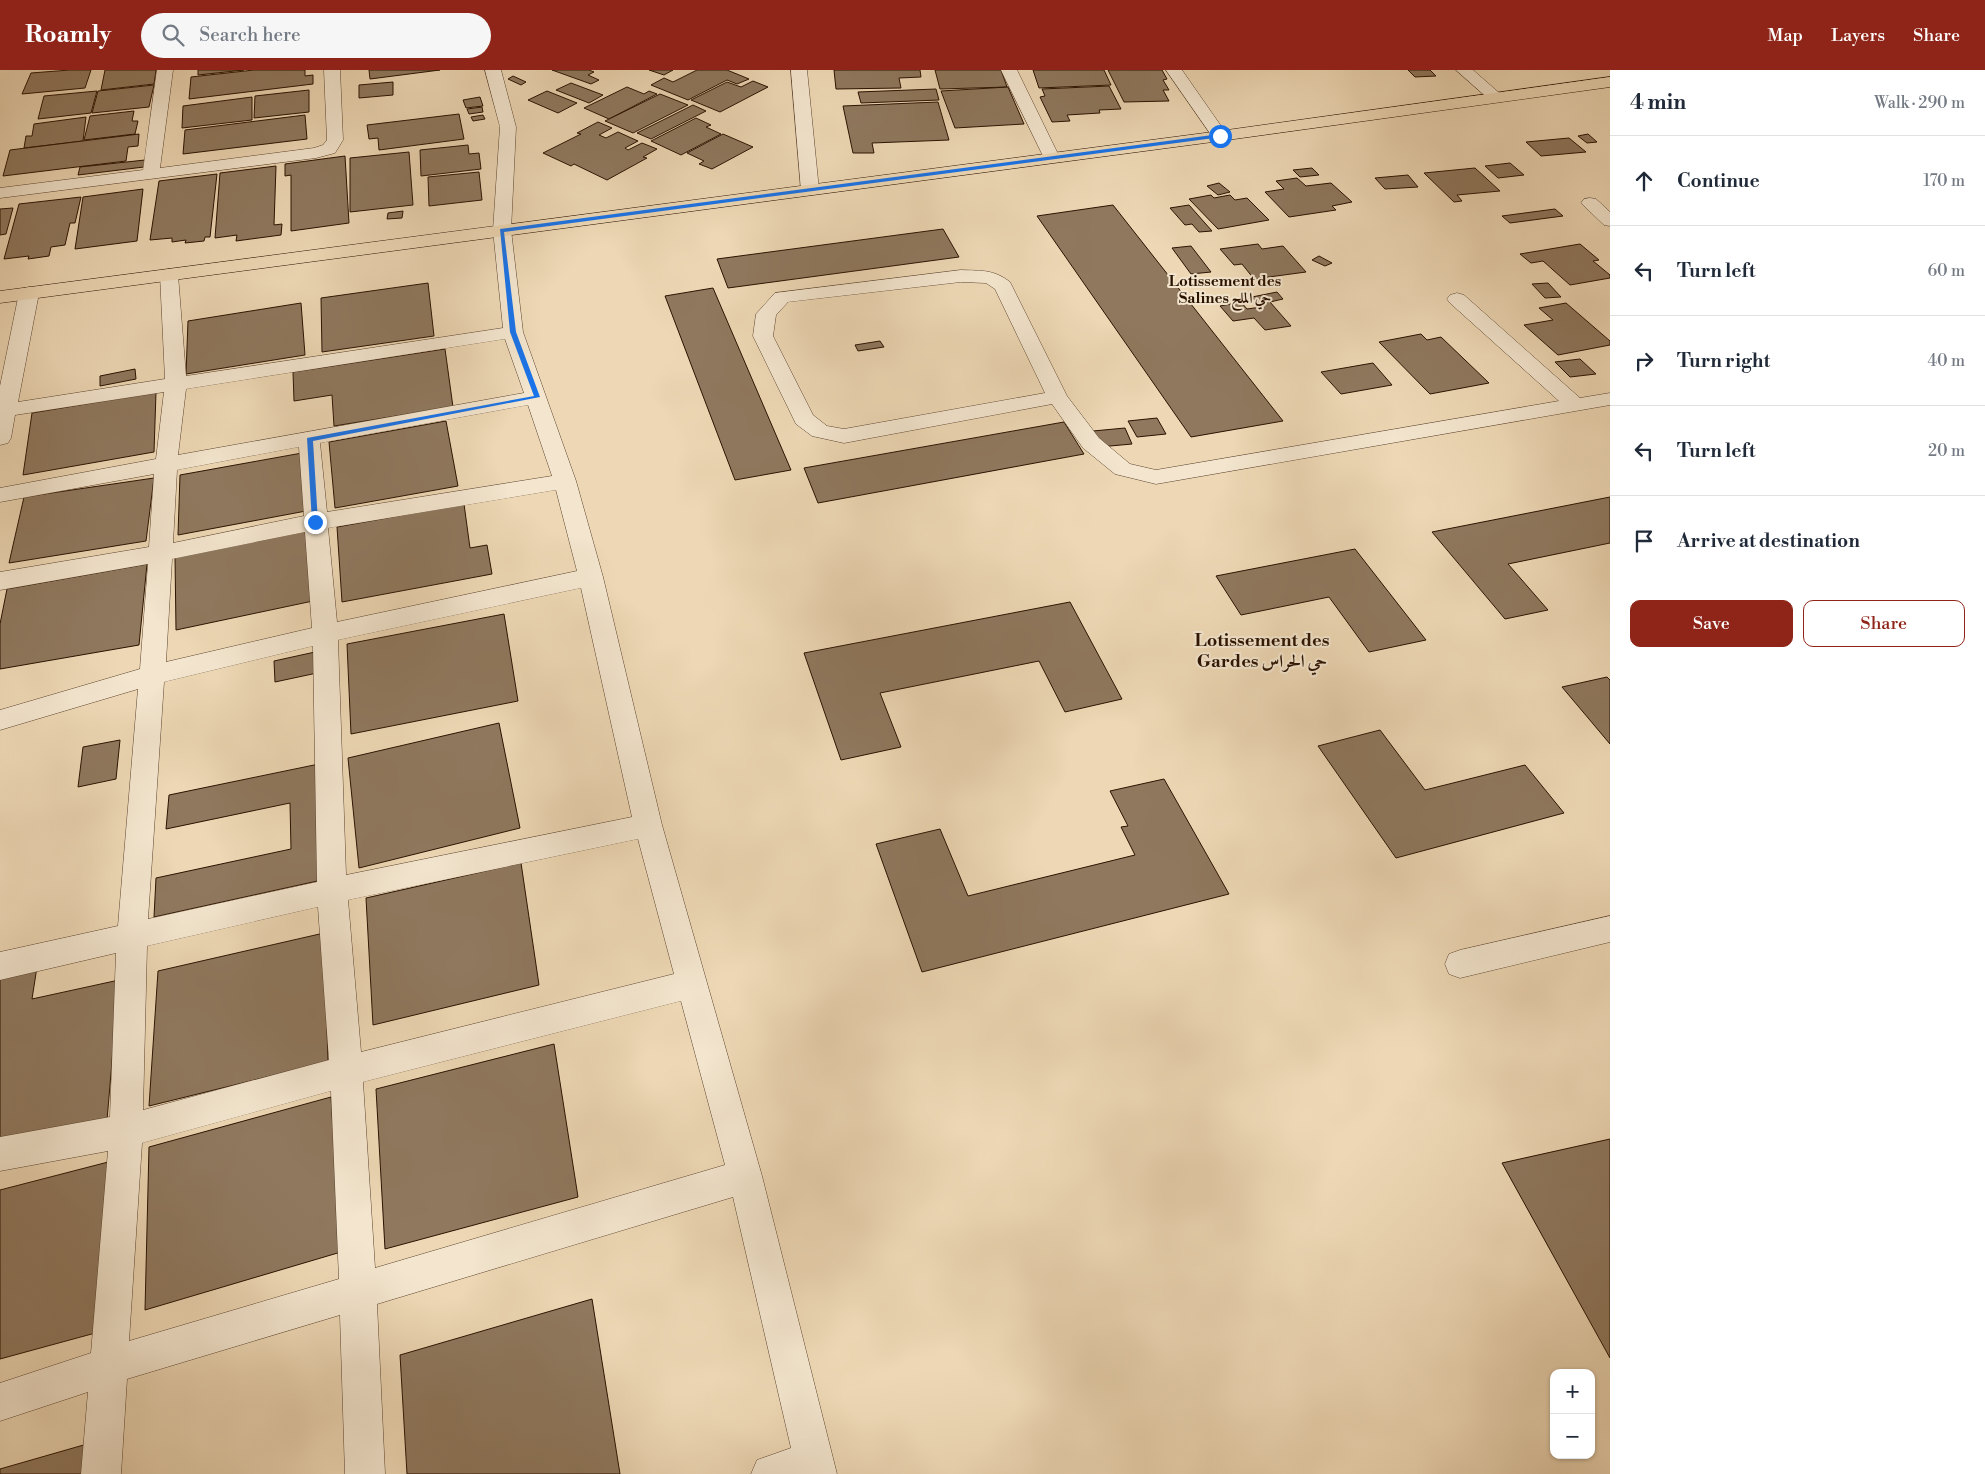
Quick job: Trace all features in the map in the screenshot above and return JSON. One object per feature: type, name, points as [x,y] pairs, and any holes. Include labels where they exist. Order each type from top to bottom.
[{"type":"main road","points":[[0,297],[1220,136],[1610,82]]},
{"type":"street","points":[[151,174],[165,70]]},
{"type":"street","points":[[0,193],[316,153],[329,149],[335,140],[332,70]]},
{"type":"street","points":[[493,70],[508,127],[502,230],[513,332],[565,481],[591,577],[648,825],[745,1176],[815,1468],[771,1474]]},
{"type":"street","points":[[798,70],[810,190]]},
{"type":"street","points":[[1009,70],[1052,158]]},
{"type":"street","points":[[1174,70],[1220,136]]},
{"type":"street","points":[[1464,70],[1498,98]]},
{"type":"street","points":[[1590,203],[1610,221]]},
{"type":"street","points":[[101,1474],[126,1131],[132,935],[166,466],[176,383],[170,275]]},
{"type":"street","points":[[1057,397],[844,436],[820,431],[804,419],[762,336],[766,314],[782,297],[962,276],[992,277],[1003,286],[1057,397],[1091,443],[1123,469],[1156,477],[1610,399]]},
{"type":"street","points":[[0,438],[3,411],[29,293]]},
{"type":"street","points":[[1457,299],[1575,404]]},
{"type":"street","points":[[3,411],[513,332]]},
{"type":"street","points":[[0,495],[537,397]]},
{"type":"street","points":[[309,439],[325,634],[332,891],[346,1071],[358,1292],[365,1474]]},
{"type":"street","points":[[0,581],[161,553],[315,522],[565,481]]},
{"type":"street","points":[[0,720],[152,675],[325,634],[591,577]]},
{"type":"street","points":[[0,966],[332,891],[648,825]]},
{"type":"street","points":[[1460,964],[1610,929]]},
{"type":"street","points":[[0,1154],[126,1131],[346,1071],[692,984]]},
{"type":"street","points":[[0,1402],[108,1366],[745,1176]]},
{"type":"building","points":[[91,70],[85,88],[22,94],[31,73]]},
{"type":"building","points":[[105,70],[156,70],[154,84],[101,90]]},
{"type":"building","points":[[198,70],[244,70],[198,75]]},
{"type":"building","points":[[254,70],[305,70],[305,76],[313,75],[313,84],[189,99],[191,77]]},
{"type":"building","points":[[369,70],[440,70],[370,79]]},
{"type":"building","points":[[552,70],[589,70],[594,72],[588,75],[599,80],[591,84]]},
{"type":"building","points":[[649,70],[673,70],[664,75]]},
{"type":"building","points":[[697,70],[727,70],[749,79],[737,84],[727,80],[688,100],[651,85],[664,78],[673,82]]},
{"type":"building","points":[[834,70],[920,70],[921,77],[899,78],[901,88],[836,89]]},
{"type":"building","points":[[935,70],[1001,70],[1007,87],[940,89]]},
{"type":"building","points":[[1033,70],[1104,70],[1111,85],[1039,88]]},
{"type":"building","points":[[1108,70],[1162,70],[1167,79],[1163,80],[1169,90],[1163,90],[1169,101],[1124,102]]},
{"type":"building","points":[[1408,70],[1430,70],[1436,76],[1415,77]]},
{"type":"building","points":[[513,76],[526,82],[521,85],[508,79]]},
{"type":"building","points":[[753,81],[768,87],[720,112],[691,100],[727,82],[741,87]]},
{"type":"building","points":[[393,82],[393,95],[359,98],[359,85]]},
{"type":"building","points":[[571,83],[603,95],[589,103],[556,90]]},
{"type":"building","points":[[154,85],[149,107],[92,113],[98,91]]},
{"type":"building","points":[[1109,86],[1121,109],[1099,110],[1100,113],[1067,115],[1070,121],[1052,122],[1040,97],[1045,96],[1042,89]]},
{"type":"building","points":[[627,87],[644,94],[649,91],[657,94],[609,119],[584,108]]},
{"type":"building","points":[[1008,87],[1024,124],[955,128],[941,91]]},
{"type":"building","points":[[936,89],[939,100],[861,103],[858,92]]},
{"type":"building","points":[[309,90],[309,112],[254,118],[255,96]]},
{"type":"building","points":[[97,91],[91,113],[38,119],[44,96]]},
{"type":"building","points":[[547,91],[577,103],[558,113],[528,100]]},
{"type":"building","points":[[660,94],[688,105],[633,133],[605,121]]},
{"type":"building","points":[[252,97],[252,120],[182,128],[183,106]]},
{"type":"building","points":[[480,97],[483,106],[466,108],[463,100]]},
{"type":"building","points":[[938,102],[949,140],[872,143],[874,153],[853,153],[843,106]]},
{"type":"building","points":[[693,105],[706,111],[651,139],[637,133]]},
{"type":"building","points":[[482,107],[483,112],[469,114],[467,109]]},
{"type":"building","points":[[134,111],[132,121],[138,121],[135,134],[84,140],[90,116]]},
{"type":"building","points":[[459,114],[464,139],[379,150],[378,138],[369,139],[367,125]]},
{"type":"building","points":[[305,115],[307,139],[183,154],[185,130]]},
{"type":"building","points":[[483,115],[485,119],[473,121],[471,117]]},
{"type":"building","points":[[86,117],[83,141],[24,148],[26,136],[32,136],[34,124]]},
{"type":"building","points":[[696,118],[711,125],[706,127],[721,134],[681,155],[651,141]]},
{"type":"building","points":[[598,122],[612,128],[599,135],[606,138],[618,132],[638,141],[625,148],[628,150],[642,143],[657,149],[643,157],[647,158],[607,180],[574,164],[571,166],[543,153],[581,134],[577,133]]},
{"type":"building","points":[[139,134],[138,146],[128,147],[126,161],[3,176],[10,150]]},
{"type":"building","points":[[723,134],[753,147],[712,169],[699,164],[704,161],[687,153]]},
{"type":"building","points":[[1588,134],[1597,142],[1587,143],[1578,136]]},
{"type":"building","points":[[1569,138],[1586,152],[1541,156],[1526,142]]},
{"type":"building","points":[[468,145],[469,154],[479,153],[481,169],[421,176],[420,150]]},
{"type":"building","points":[[409,152],[413,205],[350,212],[350,158]]},
{"type":"building","points":[[345,156],[349,223],[291,231],[291,175],[285,176],[285,164]]},
{"type":"building","points":[[145,160],[144,167],[78,175],[80,167]]},
{"type":"building","points":[[1510,163],[1524,175],[1498,178],[1485,166]]},
{"type":"building","points":[[276,166],[274,225],[282,224],[281,235],[236,241],[237,235],[215,238],[220,173]]},
{"type":"building","points":[[1312,168],[1319,175],[1300,177],[1293,170]]},
{"type":"building","points":[[1475,168],[1500,191],[1457,195],[1462,201],[1454,202],[1424,173]]},
{"type":"building","points":[[479,172],[482,200],[429,206],[428,177]]},
{"type":"building","points":[[217,174],[210,237],[205,237],[204,241],[185,243],[186,240],[172,242],[172,238],[150,240],[159,181]]},
{"type":"building","points":[[1408,175],[1418,187],[1385,189],[1375,178]]},
{"type":"building","points":[[1297,178],[1306,186],[1331,183],[1352,202],[1332,206],[1336,210],[1289,217],[1265,192],[1284,189],[1276,181]]},
{"type":"building","points":[[1219,183],[1230,192],[1218,195],[1207,186]]},
{"type":"building","points":[[143,189],[137,241],[75,249],[83,197]]},
{"type":"building","points":[[1211,195],[1214,198],[1230,195],[1235,200],[1247,198],[1269,220],[1218,229],[1189,199]]},
{"type":"building","points":[[81,197],[75,223],[70,223],[65,245],[51,247],[49,256],[28,259],[29,256],[4,259],[19,204]]},
{"type":"building","points":[[1113,205],[1283,421],[1191,437],[1037,216]]},
{"type":"building","points":[[1189,205],[1212,231],[1199,232],[1192,224],[1185,225],[1170,208]]},
{"type":"building","points":[[13,208],[6,234],[0,235],[0,209]]},
{"type":"building","points":[[1555,209],[1563,216],[1510,223],[1502,216]]},
{"type":"building","points":[[403,211],[402,218],[387,219],[388,213]]},
{"type":"building","points":[[943,229],[959,257],[728,288],[717,259]]},
{"type":"building","points":[[1258,244],[1262,249],[1283,246],[1306,272],[1254,279],[1242,264],[1234,265],[1220,249]]},
{"type":"building","points":[[1580,244],[1599,260],[1593,261],[1610,275],[1610,278],[1570,285],[1543,261],[1531,263],[1520,254]]},
{"type":"building","points":[[1191,246],[1211,272],[1191,274],[1172,248]]},
{"type":"building","points":[[1319,256],[1332,263],[1325,266],[1312,260]]},
{"type":"building","points":[[428,283],[434,336],[322,352],[321,298]]},
{"type":"building","points":[[1548,283],[1561,297],[1545,298],[1532,284]]},
{"type":"building","points":[[713,288],[791,470],[735,480],[665,296]]},
{"type":"building","points":[[1277,292],[1283,299],[1270,302],[1291,326],[1265,330],[1254,318],[1233,321],[1220,306],[1241,302],[1247,309],[1261,307],[1252,297]]},
{"type":"building","points":[[301,303],[305,355],[186,374],[188,321]]},
{"type":"building","points":[[1566,303],[1610,341],[1610,345],[1558,355],[1524,325],[1553,320],[1539,308]]},
{"type":"building","points":[[1421,334],[1427,340],[1441,337],[1489,383],[1430,394],[1379,342]]},
{"type":"building","points":[[880,341],[884,347],[858,351],[855,345]]},
{"type":"building","points":[[445,349],[453,407],[334,426],[332,395],[294,401],[293,372]]},
{"type":"building","points":[[1580,359],[1596,374],[1570,377],[1555,362]]},
{"type":"building","points":[[1373,363],[1392,385],[1341,394],[1321,372]]},
{"type":"building","points":[[135,369],[136,379],[100,386],[100,376]]},
{"type":"building","points":[[156,392],[154,452],[23,475],[32,413]]},
{"type":"building","points":[[1157,418],[1166,434],[1137,437],[1128,421]]},
{"type":"building","points":[[446,421],[458,486],[335,508],[329,442]]},
{"type":"building","points":[[1064,422],[1084,454],[818,503],[804,468]]},
{"type":"building","points":[[1125,428],[1132,444],[1099,447],[1093,431]]},
{"type":"building","points":[[302,453],[306,511],[178,535],[180,475]]},
{"type":"building","points":[[154,478],[146,541],[9,563],[24,497]]},
{"type":"building","points":[[1610,497],[1610,543],[1508,564],[1548,610],[1505,619],[1432,532]]},
{"type":"building","points":[[464,504],[470,548],[487,545],[492,574],[342,602],[337,527]]},
{"type":"building","points":[[306,531],[313,601],[176,630],[175,557]]},
{"type":"building","points":[[1355,549],[1426,640],[1369,652],[1329,597],[1241,615],[1216,576]]},
{"type":"building","points":[[147,564],[139,645],[0,669],[0,624],[7,589]]},
{"type":"building","points":[[1070,602],[1122,699],[1065,712],[1039,661],[880,693],[901,747],[841,760],[804,653]]},
{"type":"building","points":[[504,614],[518,701],[351,734],[347,644]]},
{"type":"building","points":[[315,652],[317,673],[275,682],[274,661]]},
{"type":"building","points":[[1607,677],[1610,680],[1610,744],[1562,687]]},
{"type":"building","points":[[499,723],[520,828],[359,868],[348,758]]},
{"type":"building","points":[[1380,730],[1425,790],[1525,765],[1564,813],[1396,858],[1318,746]]},
{"type":"building","points":[[120,740],[116,779],[78,787],[83,747]]},
{"type":"building","points":[[319,764],[322,880],[154,917],[156,878],[291,849],[290,803],[166,829],[169,795]]},
{"type":"building","points":[[1164,779],[1229,894],[922,972],[876,844],[940,829],[968,896],[1135,855],[1121,827],[1128,826],[1110,791]]},
{"type":"building","points":[[521,863],[539,985],[373,1025],[366,898]]},
{"type":"building","points":[[324,933],[328,1062],[149,1106],[158,971]]},
{"type":"building","points":[[37,967],[32,999],[119,980],[107,1120],[0,1145],[0,975]]},
{"type":"building","points":[[554,1044],[578,1197],[385,1249],[376,1089]]},
{"type":"building","points":[[331,1097],[341,1252],[145,1310],[149,1147]]},
{"type":"building","points":[[1610,1139],[1610,1358],[1502,1163]]},
{"type":"building","points":[[112,1161],[99,1332],[0,1359],[0,1190]]},
{"type":"building","points":[[592,1299],[620,1474],[407,1474],[400,1355]]},
{"type":"building","points":[[87,1444],[85,1474],[0,1474],[0,1469]]},
{"type":"district","name":"Lotissement des Salines حي الملح","points":[[1225,290]]},
{"type":"district","name":"Lotissement des Gardes حي الحراس","points":[[1262,650]]},
{"type":"route","points":[[315,522],[309,439],[537,397],[513,332],[502,230],[1220,136]]}]
